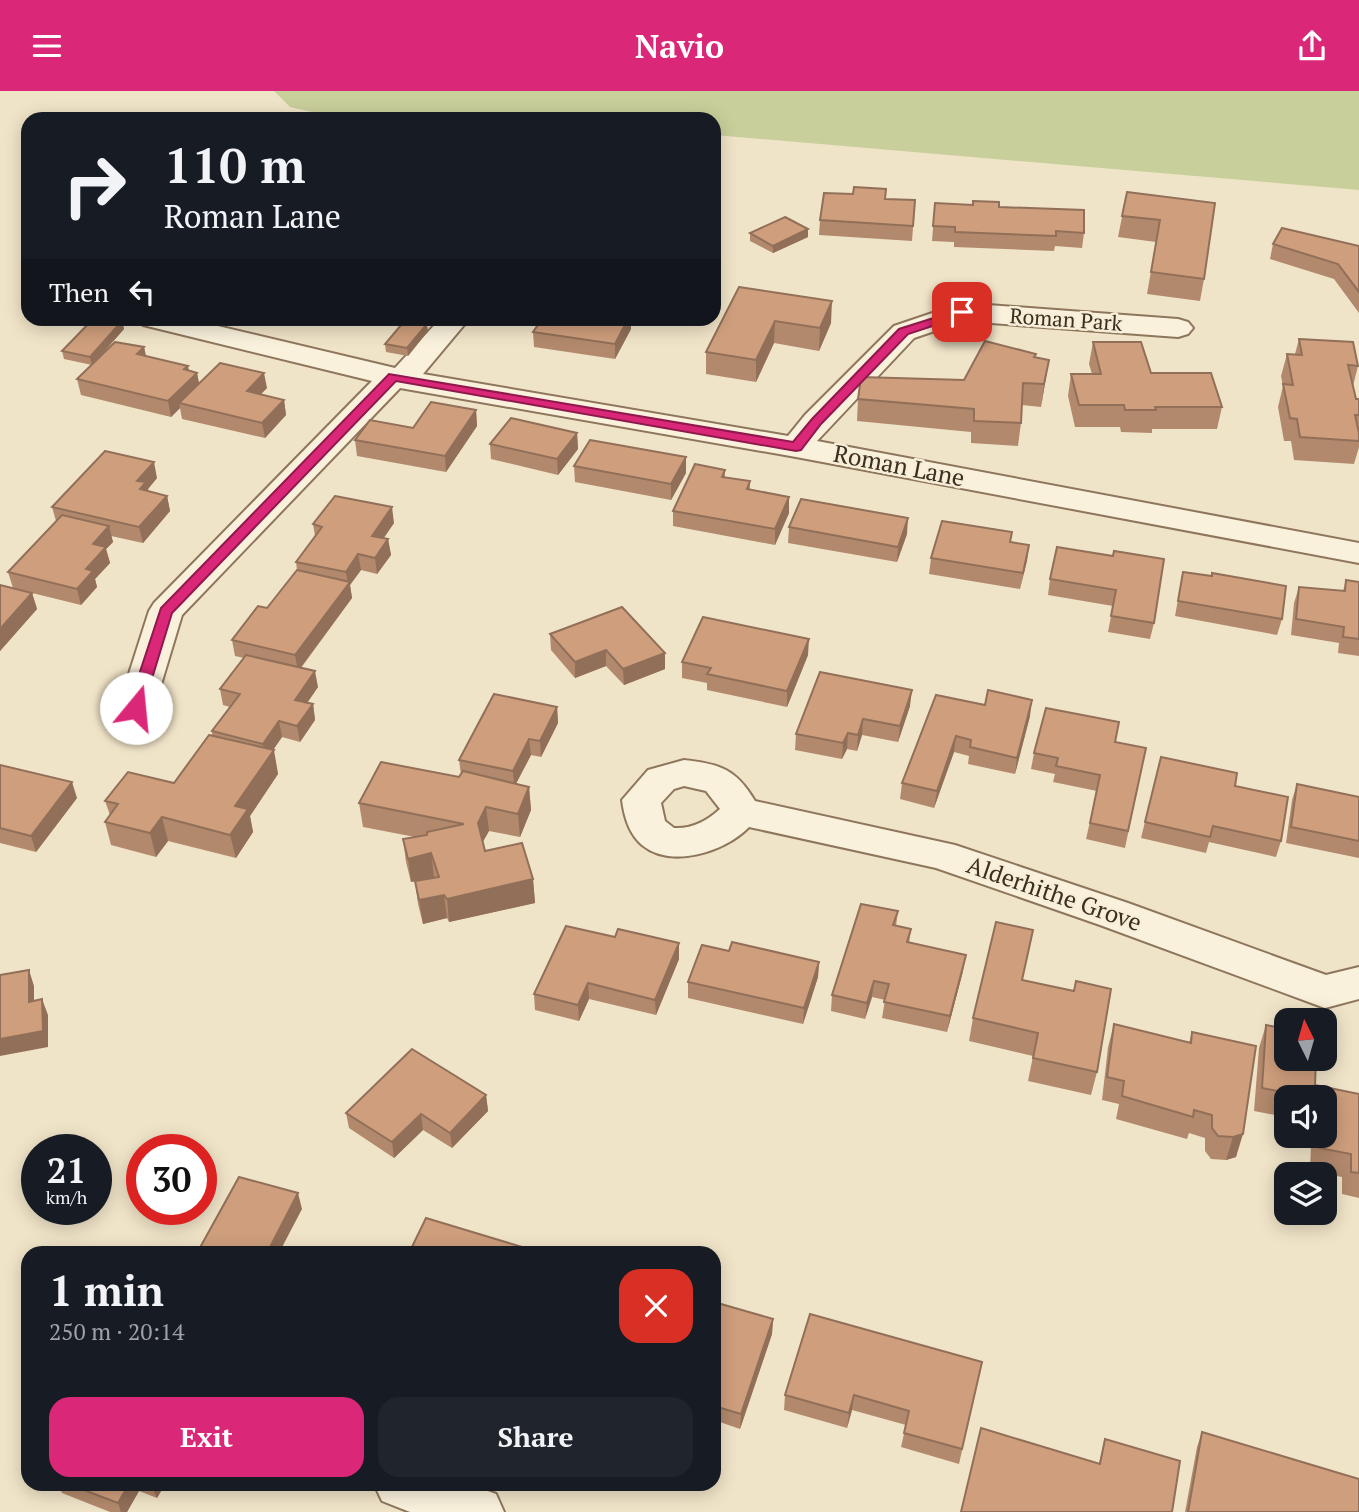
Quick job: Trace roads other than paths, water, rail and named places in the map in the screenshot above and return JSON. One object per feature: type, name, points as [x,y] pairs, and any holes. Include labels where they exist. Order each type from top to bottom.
[{"type":"street","name":"Roman Park","points":[[796,447],[816,422],[904,332],[962,312],[1178,328]]},
{"type":"street","name":"Roman Lane","points":[[182,326],[398,378],[796,447],[1359,553]]},
{"type":"street","points":[[136,708],[166,611],[448,326]]},
{"type":"street","name":"Alderhithe Grove","points":[[741,812],[942,855],[1114,914],[1325,992],[1359,983]]},
{"type":"street","points":[[420,1491],[478,1512]]}]
